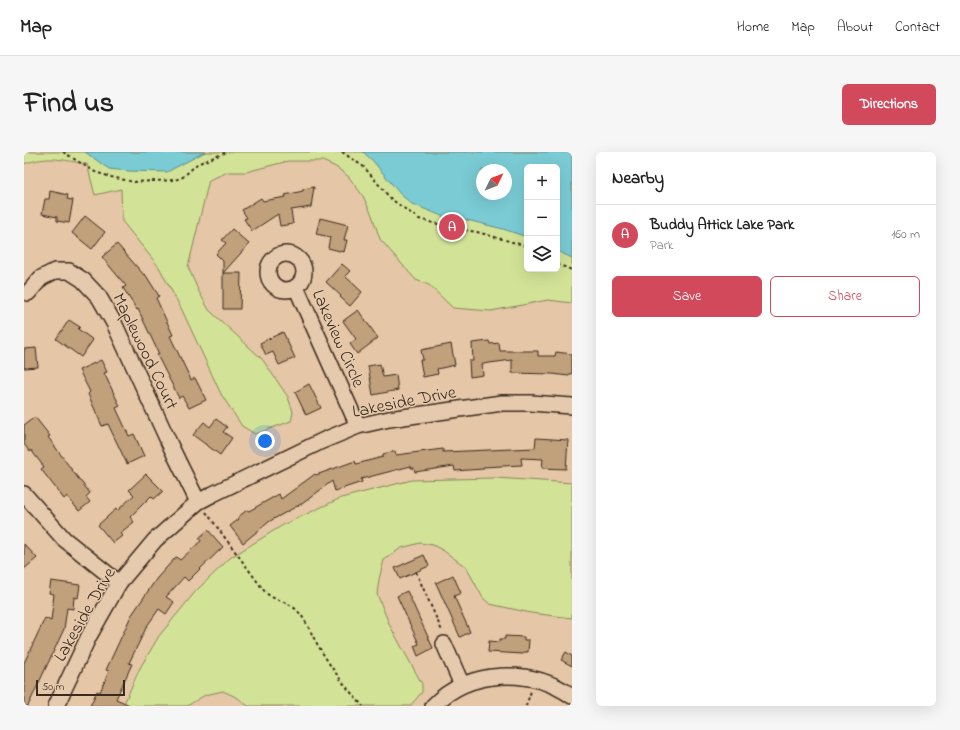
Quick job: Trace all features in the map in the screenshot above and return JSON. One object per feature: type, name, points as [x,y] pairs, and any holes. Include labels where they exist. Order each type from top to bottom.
[{"type":"street","name":"Maplewood Court","points":[[28,293],[40,278],[55,271],[69,271],[83,280],[99,297],[114,323],[196,504]]},
{"type":"street","name":"Lakeview Circle","points":[[296,287],[358,426]]},
{"type":"street","name":"Lakeside Drive","points":[[56,706],[89,636],[119,583],[155,540],[196,504],[213,494],[308,448],[358,426],[502,403],[531,403],[572,406]]},
{"type":"street","points":[[24,494],[64,539],[119,583]]},
{"type":"street","points":[[444,644],[462,685]]},
{"type":"street","points":[[433,706],[449,692],[462,685],[485,678],[506,676],[525,677],[548,682],[572,696]]},
{"type":"path","points":[[64,152],[95,172],[134,182],[151,182],[175,180],[182,177],[197,164],[227,152]]},
{"type":"path","points":[[342,152],[364,167],[391,199],[420,219],[452,228],[477,232],[524,246]]},
{"type":"path","points":[[560,265],[572,270]]},
{"type":"path","points":[[196,504],[203,509],[268,595],[292,605],[300,614],[322,652],[348,690],[362,706]]},
{"type":"path","points":[[416,572],[448,643],[444,644]]},
{"type":"green space","points":[[24,152],[572,152],[572,303],[548,300],[491,311],[453,308],[429,285],[416,280],[380,239],[372,215],[363,196],[348,176],[336,167],[323,161],[288,161],[246,172],[228,172],[209,180],[188,267],[209,310],[262,359],[288,397],[293,412],[291,421],[255,434],[242,426],[221,394],[182,310],[159,267],[122,221],[121,189],[95,195],[87,164],[56,159],[33,161],[24,164]]},
{"type":"green space","points":[[495,478],[572,483],[572,618],[531,613],[490,604],[483,598],[466,567],[433,545],[420,543],[401,548],[384,560],[377,594],[390,626],[422,684],[422,692],[410,706],[248,706],[238,698],[223,691],[205,695],[187,706],[123,706],[140,668],[159,636],[196,591],[230,558],[283,525],[341,498],[412,480]]},
{"type":"water","points":[[85,152],[205,152],[167,172],[109,169]]},
{"type":"water","points":[[363,152],[572,152],[572,258],[560,252],[560,164],[524,164],[524,236],[467,220],[447,218],[412,204],[400,194],[373,161]]},
{"type":"building","points":[[314,187],[311,207],[291,210],[293,224],[280,226],[278,214],[252,231],[244,219],[247,218],[242,210],[261,198],[263,201],[286,197],[285,195]]},
{"type":"building","points":[[50,191],[68,195],[67,199],[73,200],[69,223],[57,221],[57,217],[42,214],[45,199],[49,199]]},
{"type":"building","points":[[85,216],[105,232],[92,249],[72,233]]},
{"type":"building","points":[[320,218],[348,225],[344,240],[347,240],[344,252],[328,248],[330,237],[316,234]]},
{"type":"building","points":[[232,229],[249,244],[223,273],[223,261],[216,254],[226,243],[222,240]]},
{"type":"building","points":[[117,244],[144,275],[145,274],[159,296],[156,298],[173,335],[170,336],[191,380],[195,378],[206,400],[189,408],[182,396],[179,398],[157,355],[159,354],[138,309],[137,310],[123,288],[126,286],[102,257]]},
{"type":"building","points":[[342,264],[350,271],[345,276],[362,292],[350,306],[326,282]]},
{"type":"building","points":[[223,273],[241,273],[240,309],[223,309]]},
{"type":"building","points":[[358,310],[378,338],[357,354],[350,344],[356,339],[343,321]]},
{"type":"building","points":[[69,320],[80,327],[78,329],[93,340],[81,357],[56,339]]},
{"type":"building","points":[[283,332],[295,358],[279,365],[273,352],[266,355],[260,343]]},
{"type":"building","points":[[489,341],[490,344],[499,343],[500,351],[538,351],[538,356],[555,356],[556,352],[572,354],[572,374],[569,374],[569,376],[512,373],[512,360],[482,364],[483,375],[470,377],[469,361],[473,361],[472,343]]},
{"type":"building","points":[[451,344],[455,365],[437,369],[438,374],[423,377],[420,360],[423,360],[421,350]]},
{"type":"building","points":[[36,348],[38,367],[24,368],[24,349]]},
{"type":"building","points":[[101,360],[107,372],[104,373],[120,406],[116,408],[129,436],[134,434],[144,456],[127,464],[108,424],[102,426],[88,394],[90,392],[79,370]]},
{"type":"building","points":[[380,364],[383,377],[396,375],[398,390],[373,395],[368,366]]},
{"type":"building","points":[[309,384],[321,408],[306,415],[295,392]]},
{"type":"building","points":[[35,417],[50,436],[48,437],[74,473],[90,493],[86,497],[90,502],[79,511],[67,496],[64,499],[41,469],[44,467],[31,450],[30,452],[24,444],[24,425]]},
{"type":"building","points":[[216,419],[227,427],[223,432],[232,438],[220,455],[193,435],[204,422],[210,427]]},
{"type":"building","points":[[536,438],[568,440],[566,469],[542,468],[543,459],[521,458],[522,465],[483,467],[483,469],[455,471],[454,466],[415,472],[414,468],[411,468],[411,466],[361,479],[362,482],[335,491],[332,481],[302,504],[270,521],[243,543],[230,526],[247,510],[249,511],[279,494],[281,499],[315,474],[316,475],[355,461],[356,464],[383,457],[383,454],[395,451],[396,455],[443,449],[443,452],[535,448]]},
{"type":"building","points":[[146,474],[163,491],[154,499],[151,496],[130,517],[134,522],[120,533],[122,536],[113,543],[98,525],[116,509],[117,511],[134,495],[129,490]]},
{"type":"building","points":[[208,530],[223,547],[188,581],[184,577],[166,597],[174,602],[166,614],[159,609],[147,626],[129,663],[132,664],[116,699],[132,706],[90,706],[97,691],[100,692],[109,671],[106,670],[131,616],[157,578],[176,557],[180,560],[201,541],[199,538]]},
{"type":"building","points":[[24,544],[37,558],[24,569]]},
{"type":"building","points":[[424,555],[429,566],[400,579],[395,568]]},
{"type":"building","points":[[453,575],[461,593],[454,596],[470,632],[460,637],[436,583]]},
{"type":"building","points":[[51,581],[80,585],[78,598],[74,597],[73,609],[67,608],[64,629],[28,706],[24,706],[24,663],[45,618],[51,621],[54,594],[49,593]]},
{"type":"building","points":[[407,591],[433,648],[418,656],[414,646],[419,644],[397,596]]},
{"type":"building","points":[[505,636],[524,637],[524,640],[529,640],[528,652],[524,652],[523,654],[488,652],[489,641],[499,642],[500,639],[505,639]]},
{"type":"building","points":[[566,652],[572,656],[572,666],[561,660]]},
{"type":"place","name":"Buddy Attick Lake Park","points":[[452,227]]}]
